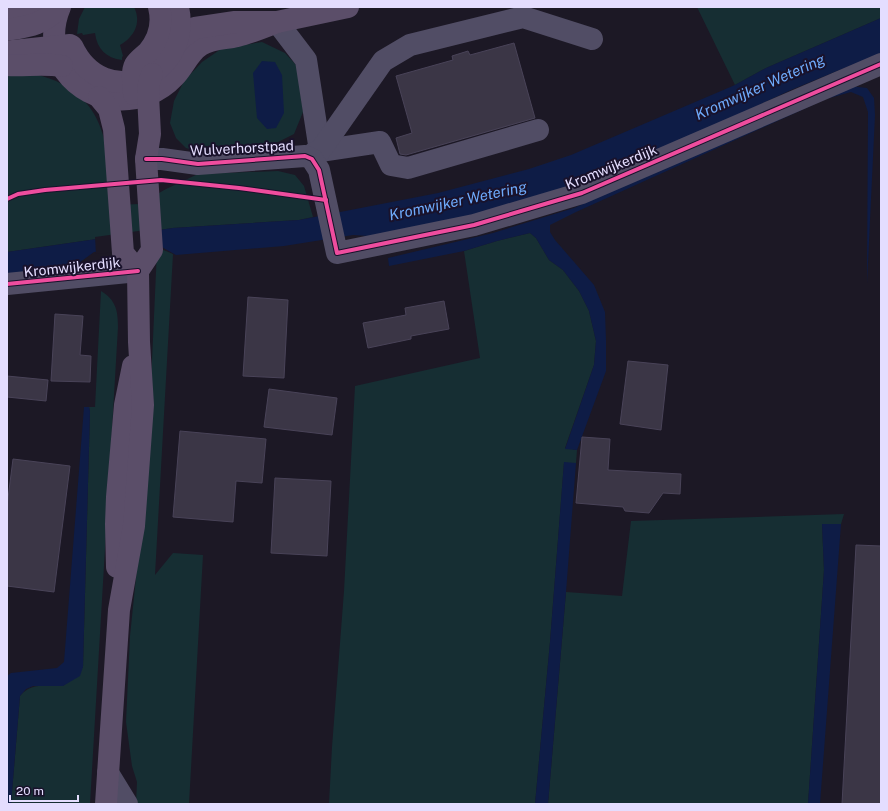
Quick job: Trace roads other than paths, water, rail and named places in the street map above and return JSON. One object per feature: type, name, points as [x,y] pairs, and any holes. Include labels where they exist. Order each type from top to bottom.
[{"type":"main road","points":[[7,13],[27,10],[33,7]]},
{"type":"main road","points":[[60,7],[54,27],[55,46],[62,66],[74,82],[99,97],[117,100],[142,87]]},
{"type":"main road","points":[[7,30],[39,23],[49,18],[60,7]]},
{"type":"main road","points":[[106,804],[119,610],[116,524],[117,497],[125,405],[138,342],[138,271],[152,250],[149,224],[146,160],[150,134],[142,87],[135,66],[157,37],[160,20],[159,7]]},
{"type":"main road","points":[[7,53],[13,51],[70,45],[84,66],[104,79],[142,87],[167,84],[182,69],[178,7]]},
{"type":"main road","points":[[180,53],[183,37],[195,28],[235,22],[277,22],[348,7]]},
{"type":"main road","points":[[7,65],[20,66],[49,64],[62,66]]},
{"type":"main road","points":[[99,97],[109,109],[114,129],[123,253],[138,271]]},
{"type":"street","points":[[313,153],[382,61],[410,45],[523,17],[592,39]]},
{"type":"street","points":[[277,22],[306,60],[313,153]]},
{"type":"street","name":"Kromwijkerdijk","points":[[336,248],[474,225],[582,193],[881,64]]},
{"type":"street","points":[[313,153],[380,142],[391,164],[408,168],[538,130]]},
{"type":"street","name":"Wulverhorstpad","points":[[146,160],[162,159],[198,164],[313,153],[312,159],[319,170],[336,248]]},
{"type":"street","name":"Kromwijkerdijk","points":[[7,284],[138,271]]},
{"type":"street","points":[[108,773],[128,804]]},
{"type":"water","name":"Kromwijker Wetering","points":[[881,18],[881,53],[791,90],[642,160],[507,210],[369,236],[353,235],[284,246],[176,255],[160,246],[94,252],[72,268],[7,277],[7,252],[173,228],[299,220],[438,193],[529,169],[571,155],[735,85],[766,68]]},
{"type":"water","points":[[262,61],[275,62],[282,75],[284,113],[276,128],[267,129],[257,118],[253,73]]},
{"type":"water","points":[[850,86],[867,88],[874,98],[875,115],[867,284],[868,112],[863,97],[851,92],[826,99],[550,225],[550,232],[555,240],[594,285],[605,312],[606,371],[577,450],[565,449],[594,365],[596,341],[589,311],[579,291],[563,270],[549,260],[536,238],[530,233],[464,251],[389,266],[388,258],[493,233],[574,208],[824,95]]},
{"type":"water","points":[[84,407],[89,407],[90,411],[83,667],[80,676],[63,686],[33,686],[26,689],[20,696],[11,804],[7,804],[7,676],[11,673],[57,668],[64,662]]},
{"type":"water","points":[[564,462],[576,463],[566,592],[548,804],[535,804],[550,642]]},
{"type":"water","points":[[822,524],[841,524],[820,804],[808,804],[824,570]]}]
